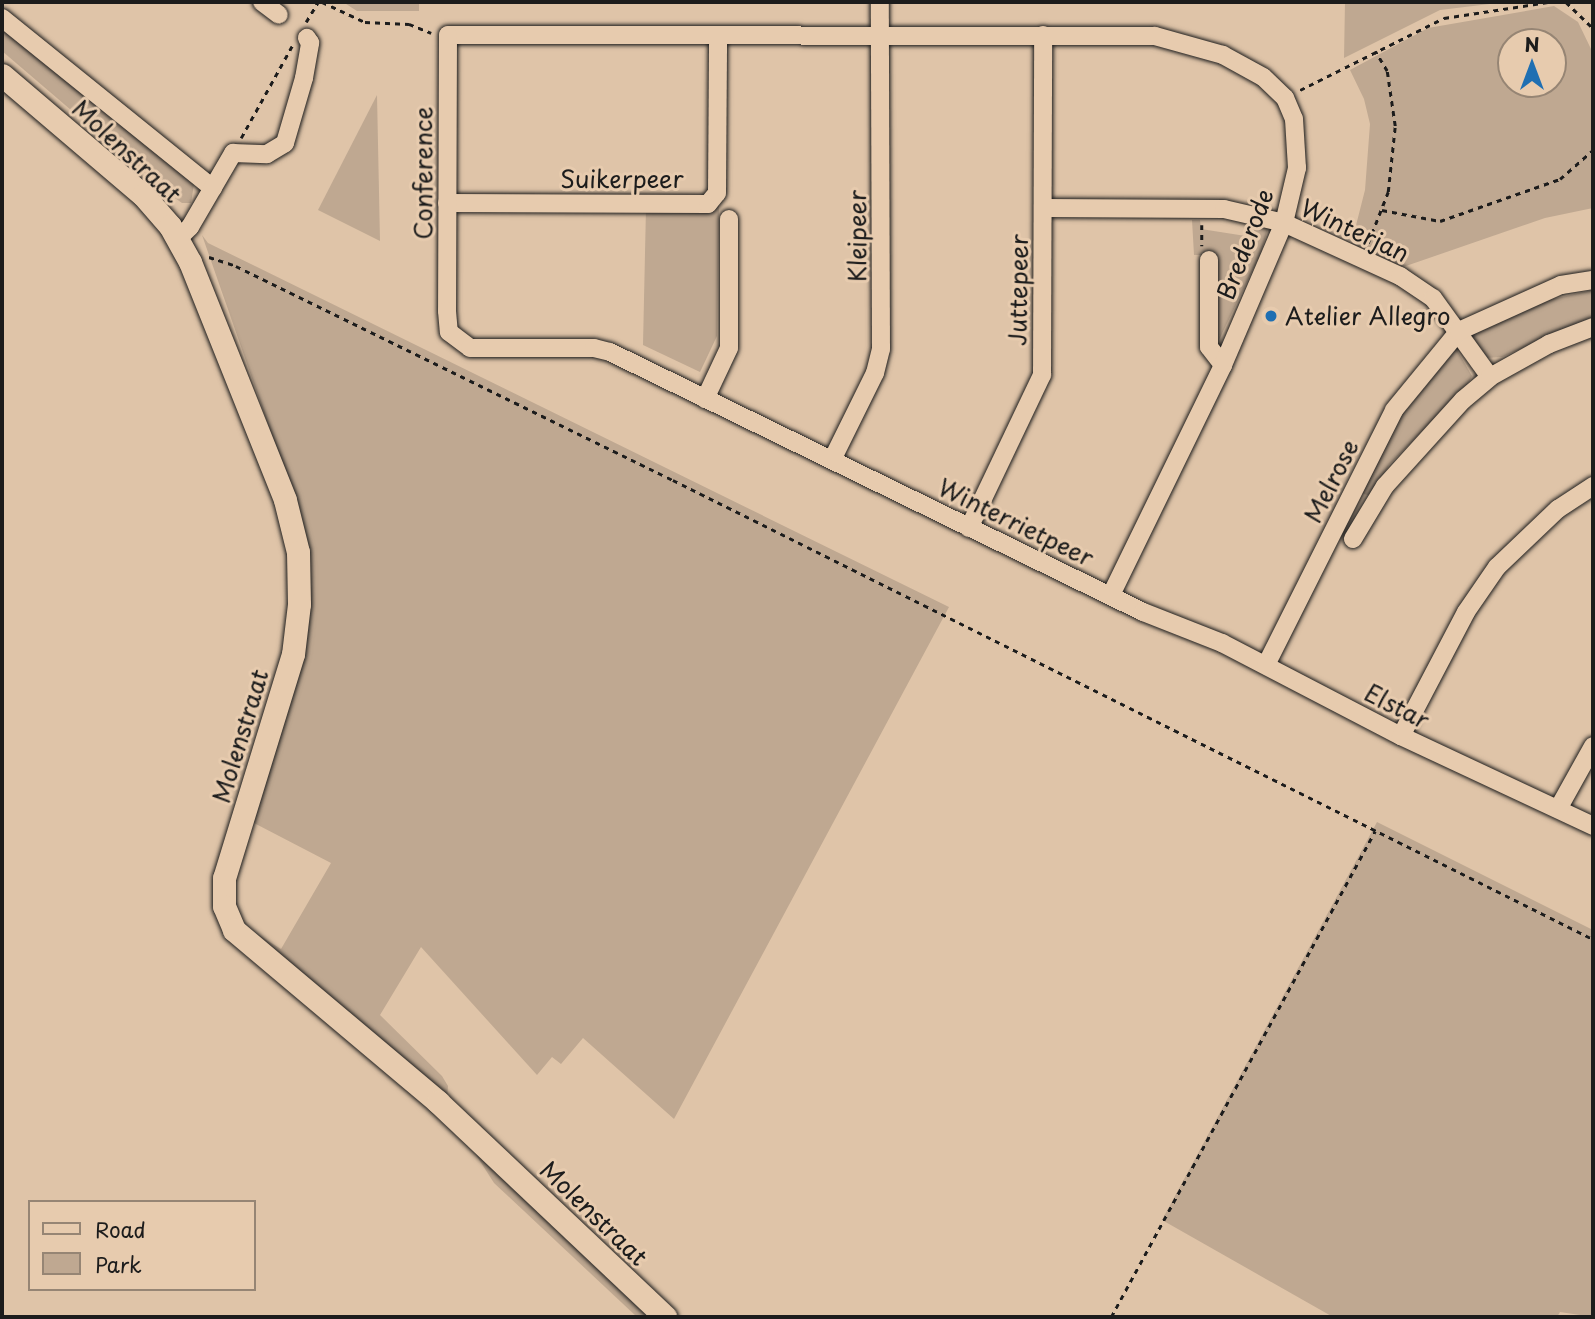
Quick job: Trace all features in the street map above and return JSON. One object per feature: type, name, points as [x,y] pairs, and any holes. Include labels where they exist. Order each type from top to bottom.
[{"type":"street","points":[[262,2],[279,15]]},
{"type":"street","name":"Kleipeer","points":[[832,460],[875,373],[881,349],[880,2]]},
{"type":"street","points":[[2,18],[212,188]]},
{"type":"street","points":[[448,35],[1155,36],[1223,55],[1263,77],[1285,97]]},
{"type":"street","name":"Conference","points":[[448,35],[449,332],[470,348],[594,348],[832,460]]},
{"type":"street","name":"Suikerpeer","points":[[447,204],[708,204],[717,193],[718,35]]},
{"type":"street","name":"Juttepeer","points":[[969,528],[1042,375],[1043,35]]},
{"type":"street","points":[[178,239],[233,153],[267,154],[285,143],[304,78],[310,43],[300,38]]},
{"type":"street","name":"Molenstraat","points":[[2,75],[144,195],[178,239],[190,262],[285,500],[298,552],[299,604],[293,654],[224,878],[224,905],[234,930],[438,1102],[666,1317]]},
{"type":"street","name":"Brederode","points":[[1111,595],[1223,365],[1284,223],[1297,168],[1294,119],[1285,97]]},
{"type":"street","name":"Winterjan","points":[[1044,208],[1224,209],[1284,223],[1400,276],[1433,298],[1459,331]]},
{"type":"street","points":[[705,399],[729,348],[729,219]]},
{"type":"street","name":"Brederode","points":[[1209,260],[1209,346],[1223,365]]},
{"type":"street","name":"Melrose","points":[[1266,665],[1394,410],[1459,331],[1561,285],[1593,281]]},
{"type":"street","name":"Melrose","points":[[1353,540],[1373,503],[1422,440],[1490,377],[1549,344],[1593,327]]},
{"type":"street","points":[[1459,331],[1490,377]]},
{"type":"street","name":"Winterrietpeer","points":[[832,460],[1180,628]]},
{"type":"street","points":[[1401,736],[1466,612],[1497,567],[1558,509],[1593,486]]},
{"type":"street","name":"Elstar","points":[[1180,628],[1222,643],[1401,736],[1593,826]]},
{"type":"street","points":[[1558,809],[1593,746]]},
{"type":"path","points":[[233,153],[318,2],[365,22],[409,24],[448,35]]},
{"type":"path","points":[[1285,97],[1444,18],[1548,2]]},
{"type":"path","points":[[1566,2],[1593,28]]},
{"type":"path","points":[[1361,259],[1382,210],[1395,126],[1387,71],[1375,51]]},
{"type":"path","points":[[1382,210],[1440,221],[1560,179],[1593,150]]},
{"type":"path","points":[[1202,209],[1202,260],[1209,260]]},
{"type":"path","points":[[190,262],[211,257],[236,266],[1124,702],[1593,939]]},
{"type":"path","points":[[1111,1317],[1375,831]]},
{"type":"green space","points":[[343,2],[419,2],[419,11],[357,11]]},
{"type":"green space","points":[[1345,2],[1506,2],[1440,10],[1344,58]]},
{"type":"green space","points":[[1554,6],[1578,22],[1591,49],[1593,208],[1545,218],[1403,267],[1351,245],[1365,190],[1370,124],[1364,99],[1350,70],[1428,28]]},
{"type":"green space","points":[[2,28],[194,184],[191,203],[182,203],[168,193],[2,51]]},
{"type":"green space","points":[[377,95],[380,241],[318,210]]},
{"type":"green space","points":[[719,204],[717,336],[700,372],[643,345],[646,208]]},
{"type":"green space","points":[[1192,220],[1200,220],[1201,229],[1252,237],[1256,224],[1268,228],[1261,253],[1216,346],[1211,255],[1194,255]]},
{"type":"green space","points":[[202,235],[208,243],[949,607],[674,1119],[583,1038],[561,1064],[552,1057],[537,1075],[421,947],[380,1015],[442,1076],[448,1086],[447,1099],[257,934],[281,949],[331,863],[252,822],[302,665],[309,572],[304,527]]},
{"type":"green space","points":[[1593,290],[1593,317],[1502,357],[1484,358],[1468,336],[1544,301]]},
{"type":"green space","points":[[1454,345],[1472,376],[1468,384],[1389,465],[1371,496],[1360,493],[1397,418]]},
{"type":"green space","points":[[1377,822],[1593,930],[1593,1317],[1560,1312],[1557,1317],[1333,1317],[1162,1220]]},
{"type":"green space","points":[[471,1147],[655,1317],[637,1317],[494,1183]]},
{"type":"place","name":"Atelier Allegro","points":[[1271,316]]}]
